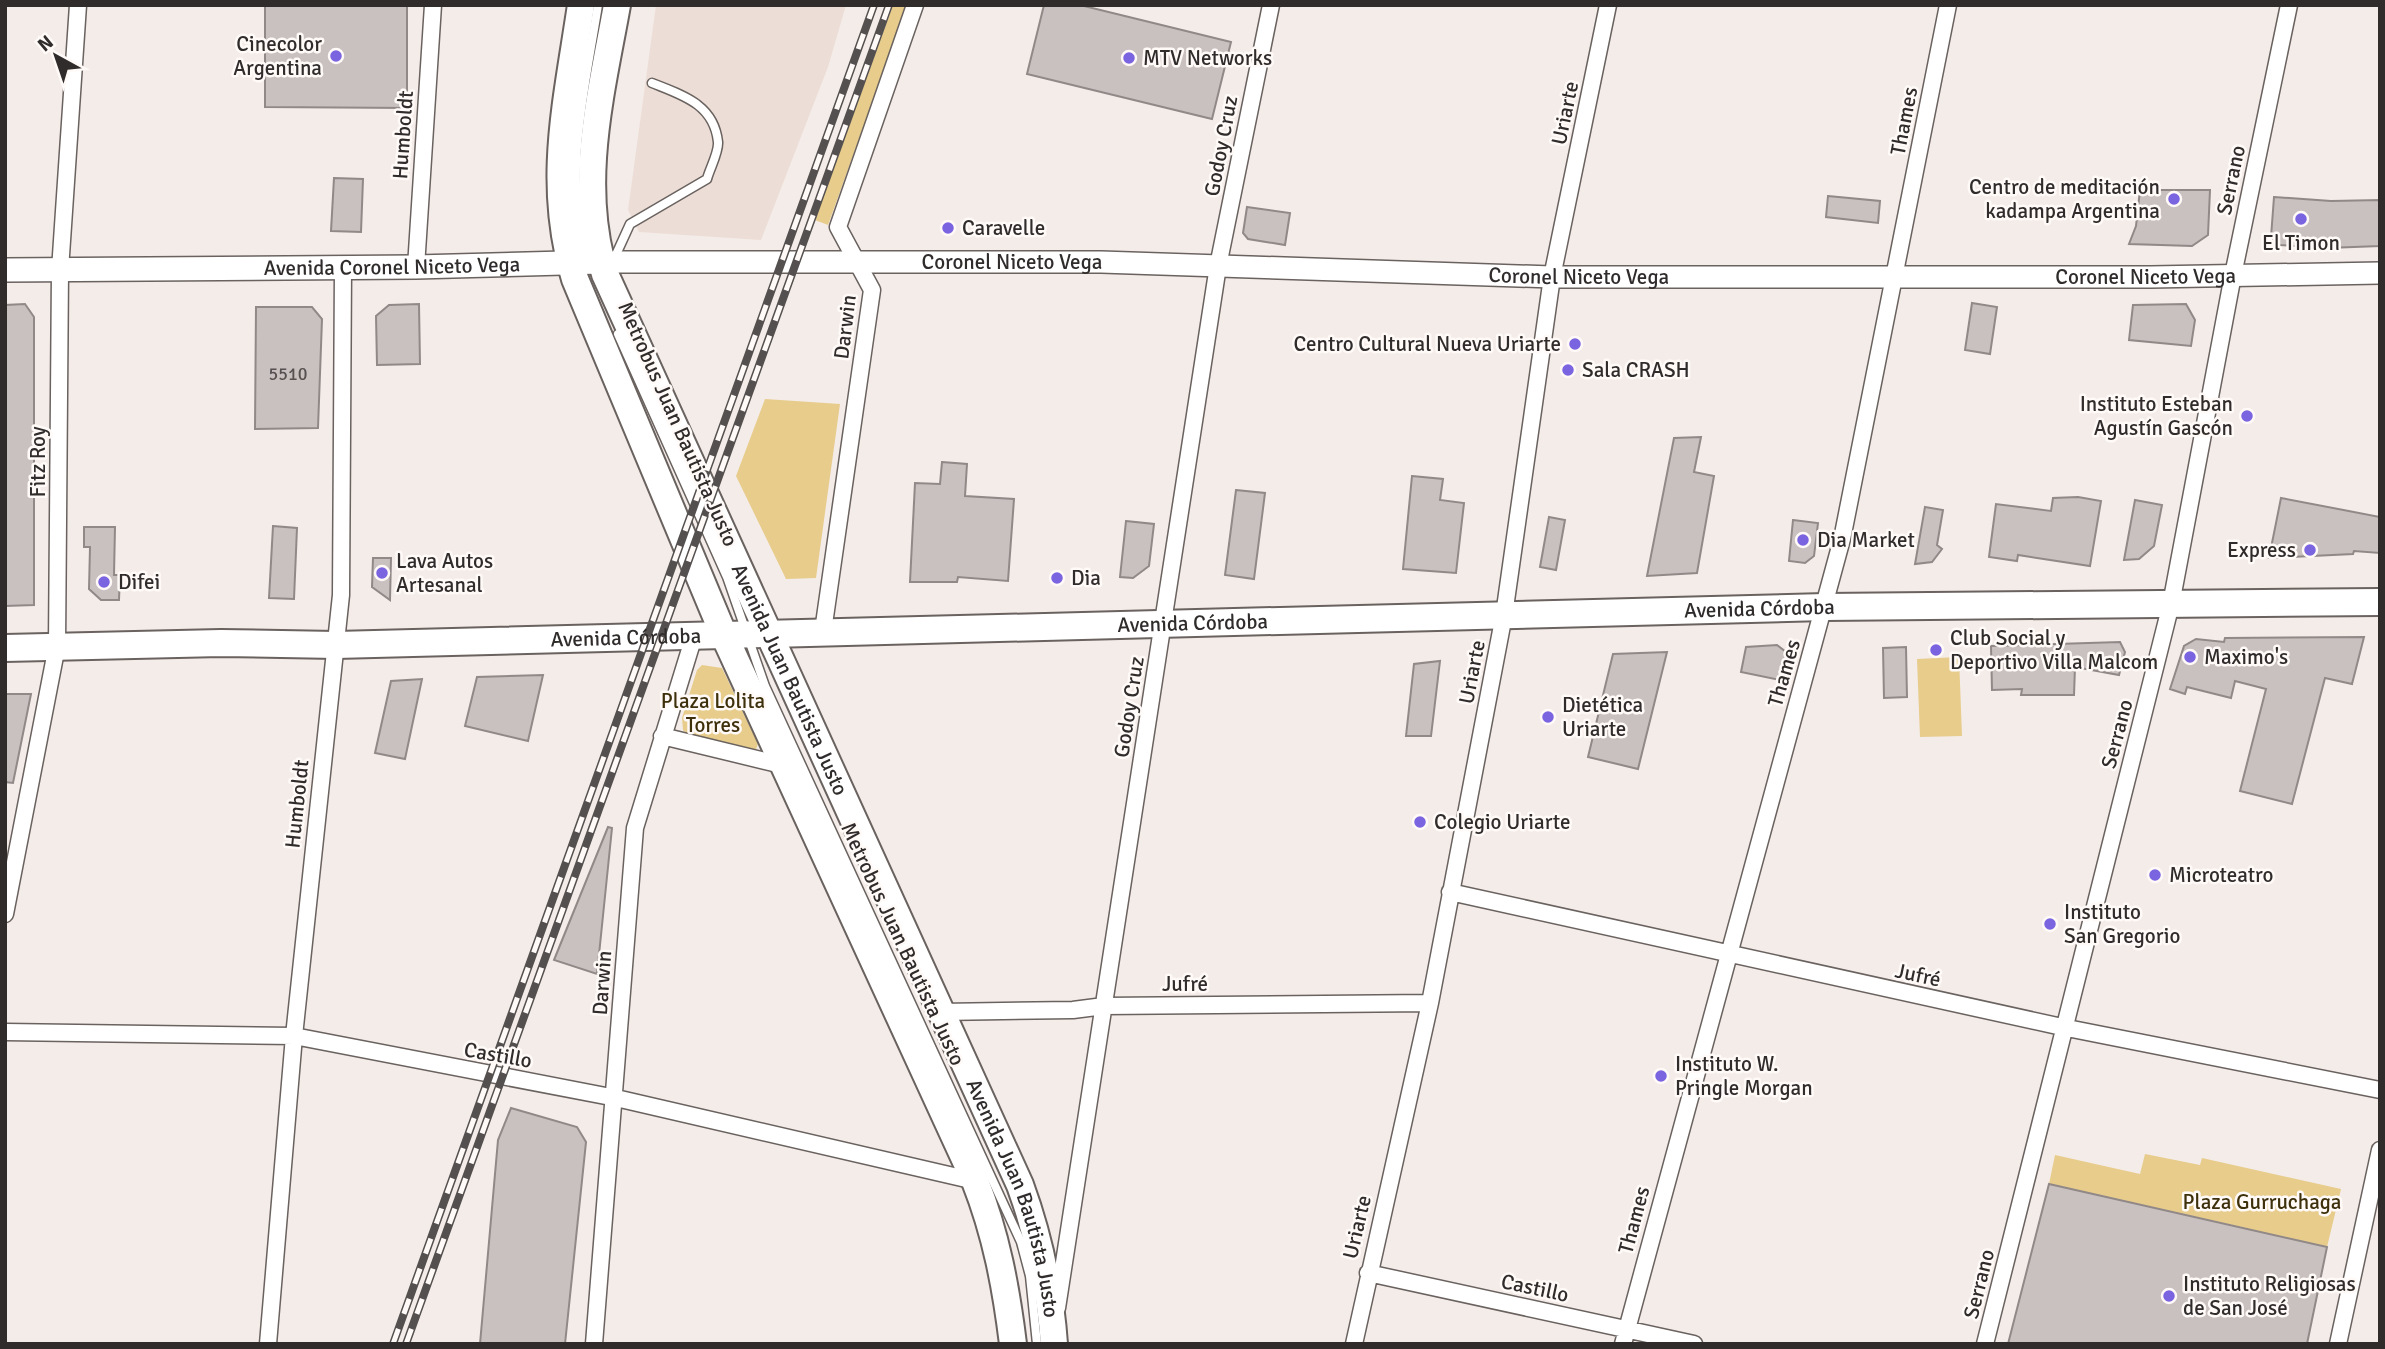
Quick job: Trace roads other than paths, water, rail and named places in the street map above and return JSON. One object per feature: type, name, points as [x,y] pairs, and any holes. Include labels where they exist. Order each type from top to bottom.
[{"type":"main road","name":"Avenida Juan Bautista Justo","points":[[581,5],[561,144],[558,184],[560,218],[592,264],[745,632],[786,766],[991,1220],[1013,1344]]},
{"type":"main road","name":"Avenida Juan Bautista Justo","points":[[617,5],[596,125],[590,196],[592,264],[586,310],[745,632],[941,1012],[1020,1185],[1037,1231],[1048,1284],[1048,1340]]},
{"type":"main road","name":"Avenida Coronel Niceto Vega","points":[[5,270],[592,264]]},
{"type":"main road","name":"Avenida Córdoba","points":[[5,648],[221,643],[336,645],[695,633],[1825,607],[2380,602]]},
{"type":"street","name":"Fitz Roy","points":[[5,914],[57,646],[60,270],[78,5]]},
{"type":"street","name":"Humboldt","points":[[416,267],[433,5]]},
{"type":"street","name":"Darwin","points":[[823,631],[872,290],[838,227],[915,5]]},
{"type":"street","name":"Godoy Cruz","points":[[1048,1340],[1104,1006],[1218,266],[1270,5]]},
{"type":"street","name":"Uriarte","points":[[1354,1344],[1430,1003],[1504,615],[1552,277],[1608,5]]},
{"type":"street","name":"Thames","points":[[1625,1337],[1727,954],[1825,607],[1948,5]]},
{"type":"street","name":"Serrano","points":[[1985,1344],[2062,1027],[2171,604],[2233,275],[2289,5]]},
{"type":"street","name":"Avenida Coronel Niceto Vega","points":[[592,264],[777,262]]},
{"type":"street","name":"Coronel Niceto Vega","points":[[777,262],[1101,262],[1552,277],[1894,278],[2380,273]]},
{"type":"street","name":"Humboldt","points":[[268,1344],[294,1036],[341,595],[343,268]]},
{"type":"street","name":"Darwin","points":[[594,1344],[616,1098],[635,828],[695,633]]},
{"type":"street","points":[[662,736],[786,766]]},
{"type":"street","name":"Jufré","points":[[1450,892],[2062,1027],[2380,1090]]},
{"type":"street","name":"Jufré","points":[[941,1012],[1073,1010],[1104,1006],[1430,1003]]},
{"type":"street","name":"Castillo","points":[[5,1032],[294,1036],[616,1098],[975,1181]]},
{"type":"street","points":[[2338,1344],[2380,1150]]},
{"type":"street","name":"Castillo","points":[[1368,1273],[1625,1337],[1694,1344]]},
{"type":"lane","points":[[598,5],[574,161],[577,223],[592,264],[630,224],[707,179],[718,143],[708,112],[687,96],[652,83]]},
{"type":"lane","name":"Metrobus Juan Bautista Justo","points":[[613,322],[727,577],[765,686],[1021,1242],[1048,1340]]},
{"type":"railway","points":[[393,1344],[874,5]]},
{"type":"railway","points":[[406,1344],[889,5]]},
{"type":"place","name":"Cinecolor Argentina","points":[[336,56]]},
{"type":"place","name":"MTV Networks","points":[[1129,58]]},
{"type":"place","name":"Centro de meditación kadampa Argentina","points":[[2174,199]]},
{"type":"place","name":"El Timon","points":[[2301,219]]},
{"type":"place","name":"Caravelle","points":[[948,228]]},
{"type":"place","name":"Centro Cultural Nueva Uriarte","points":[[1575,344]]},
{"type":"place","name":"Sala CRASH","points":[[1568,370]]},
{"type":"place","name":"Instituto Esteban Agustín Gascón","points":[[2247,416]]},
{"type":"place","name":"Dia Market","points":[[1803,540]]},
{"type":"place","name":"Express","points":[[2310,550]]},
{"type":"place","name":"Lava Autos Artesanal","points":[[382,573]]},
{"type":"place","name":"Dia","points":[[1057,578]]},
{"type":"place","name":"Difei","points":[[104,582]]},
{"type":"place","name":"Club Social y Deportivo Villa Malcom","points":[[1936,650]]},
{"type":"place","name":"Maximo's","points":[[2190,657]]},
{"type":"place","name":"Dietética Uriarte","points":[[1548,717]]},
{"type":"place","name":"Colegio Uriarte","points":[[1420,822]]},
{"type":"place","name":"Microteatro","points":[[2155,875]]},
{"type":"place","name":"Instituto San Gregorio","points":[[2050,924]]},
{"type":"place","name":"Instituto W. Pringle Morgan","points":[[1661,1076]]},
{"type":"place","name":"Instituto Religiosas de San José","points":[[2169,1296]]},
{"type":"park label","name":"Plaza Lolita Torres","points":[[713,713]]},
{"type":"park label","name":"Plaza Gurruchaga","points":[[2262,1202]]}]
